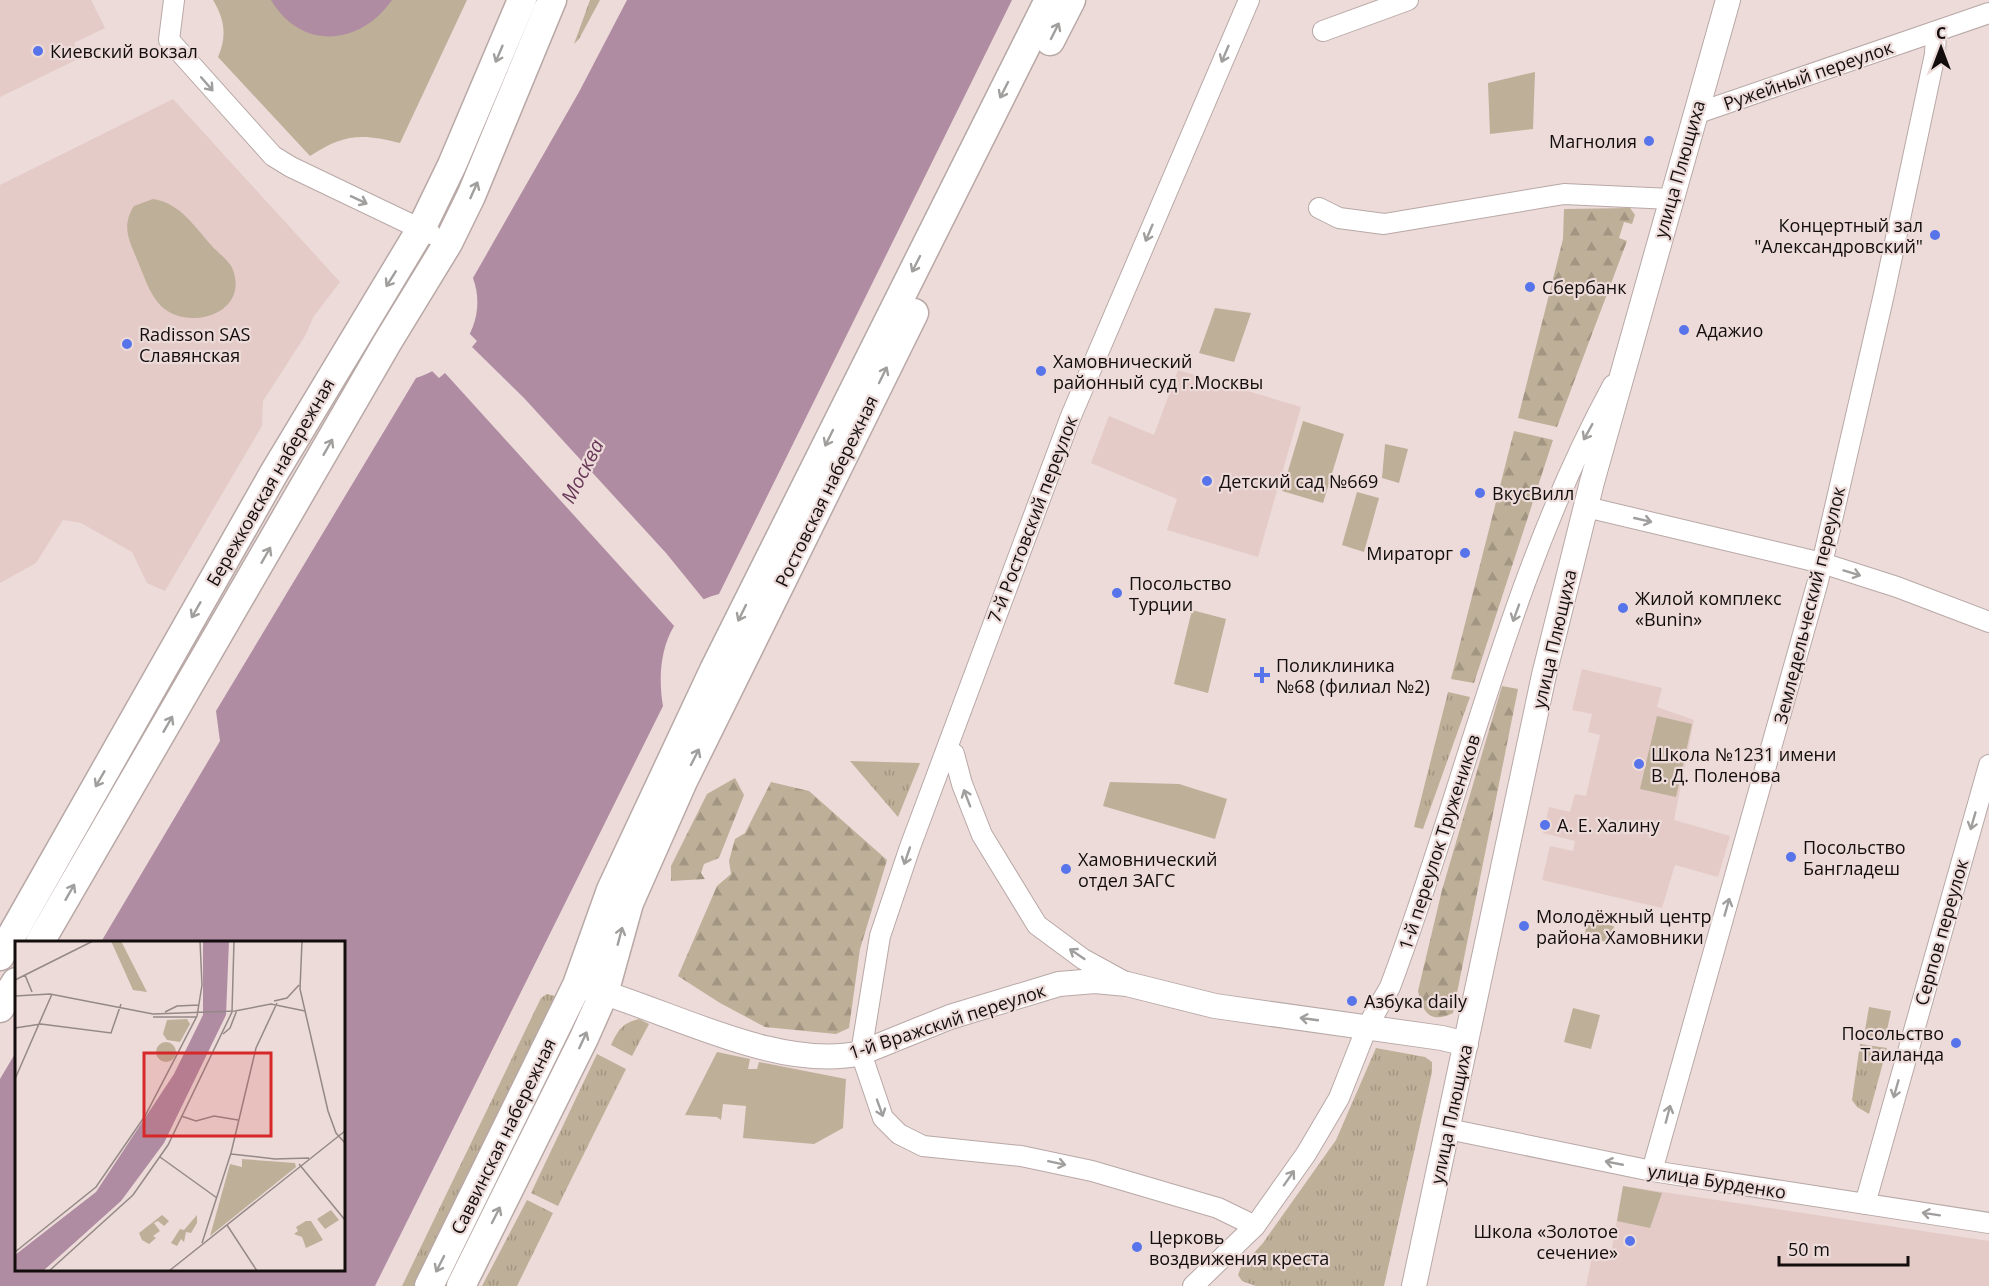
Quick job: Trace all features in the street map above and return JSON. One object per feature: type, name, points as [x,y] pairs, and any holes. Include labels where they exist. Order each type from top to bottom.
[{"type":"main road","name":"Бережковская набережная","points":[[0,956],[268,483],[421,229],[452,165],[522,0]]},
{"type":"main road","name":"Бережковская набережная","points":[[41,941],[387,343],[448,243],[471,196],[552,0]]},
{"type":"main road","name":"Ростовская набережная","points":[[577,985],[610,890],[638,827],[723,650],[1049,0]]},
{"type":"main road","name":"Ростовская набережная","points":[[604,993],[629,903],[683,781],[1071,0]]},
{"type":"main road","points":[[0,1008],[15,984]]},
{"type":"main road","name":"Саввинская набережная","points":[[429,1286],[577,985]]},
{"type":"main road","name":"Саввинская набережная","points":[[461,1286],[604,993]]},
{"type":"street","points":[[174,0],[169,40],[273,156],[308,176],[448,243]]},
{"type":"street","name":"7-й Ростовский переулок","points":[[861,1053],[880,936],[910,847],[1071,416],[1249,0]]},
{"type":"street","points":[[1323,31],[1408,0]]},
{"type":"street","name":"улица Плющиха","points":[[1414,1286],[1544,675],[1586,507],[1728,0]]},
{"type":"street","name":"Ружейный переулок","points":[[1695,114],[1989,13]]},
{"type":"street","name":"Земледельческий переулок","points":[[1652,1171],[1822,563],[1886,283],[1935,54],[1936,32]]},
{"type":"street","points":[[1319,208],[1339,218],[1384,224],[1564,194],[1671,199]]},
{"type":"street","points":[[361,328],[370,321],[381,322],[388,331],[387,343]]},
{"type":"street","name":"1-й переулок Тружеников","points":[[1193,1286],[1255,1226],[1306,1154],[1338,1098],[1367,1027],[1390,987],[1410,934],[1486,699],[1567,476],[1626,362]]},
{"type":"street","points":[[1586,507],[1822,563],[1897,587],[1989,622]]},
{"type":"street","points":[[945,757],[954,754],[962,784],[982,835],[1037,925],[1083,959],[1127,984]]},
{"type":"street","name":"Серпов переулок","points":[[1865,1204],[1989,765]]},
{"type":"street","name":"1-й Вражский переулок","points":[[577,985],[762,1047],[810,1055],[846,1056],[861,1053],[950,1017],[1059,984],[1095,981],[1127,984],[1215,1006],[1367,1027],[1466,1044]]},
{"type":"street","points":[[861,1053],[883,1118],[899,1134],[923,1146],[1021,1156],[1092,1171],[1218,1208],[1255,1226]]},
{"type":"street","name":"улица Бурденко","points":[[1448,1129],[1652,1171],[1989,1223]]},
{"type":"shaded area","name":"Киевский вокзал","points":[[0,0],[91,0],[105,28],[74,43],[80,58],[0,97]]},
{"type":"shaded area","points":[[173,99],[340,282],[314,316],[305,336],[263,401],[262,426],[165,591],[147,583],[132,552],[81,523],[63,520],[36,563],[0,583],[0,185]]},
{"type":"shaded area","name":"Детский сад №669","points":[[1178,370],[1301,407],[1258,557],[1167,530],[1177,499],[1091,463],[1109,416],[1154,435]]},
{"type":"shaded area","name":"Школа №1231 имени В. Д. Поленова","points":[[1582,669],[1662,688],[1657,707],[1694,720],[1674,820],[1730,836],[1718,877],[1675,865],[1662,908],[1542,880],[1550,846],[1573,851],[1575,841],[1543,833],[1549,807],[1570,812],[1575,794],[1586,796],[1600,735],[1588,732],[1592,714],[1572,710]]},
{"type":"shaded area","points":[[1623,1186],[1989,1241],[1989,1286],[1586,1286],[1592,1257],[1606,1257],[1611,1253]]},
{"type":"green space","points":[[213,0],[467,0],[400,143],[375,138],[353,138],[333,143],[310,156],[218,57],[224,35],[220,14]]},
{"type":"green space","points":[[590,0],[600,0],[574,44]]},
{"type":"green space","points":[[1535,72],[1533,129],[1490,134],[1488,83]]},
{"type":"green space","points":[[153,199],[163,201],[179,210],[227,260],[233,270],[236,285],[232,298],[224,308],[200,318],[186,318],[173,314],[157,301],[131,244],[127,225],[134,206]]},
{"type":"green space","points":[[1630,208],[1635,215],[1632,224],[1624,222],[1619,238],[1627,241],[1557,427],[1518,418],[1563,239],[1564,209]]},
{"type":"green space","points":[[1215,308],[1251,313],[1234,362],[1199,353]]},
{"type":"green space","points":[[1303,421],[1344,434],[1323,503],[1282,491]]},
{"type":"green space","points":[[1514,431],[1553,440],[1474,683],[1451,679]]},
{"type":"green space","points":[[1385,444],[1408,449],[1399,483],[1382,478]]},
{"type":"green space","points":[[1357,492],[1379,498],[1364,552],[1342,545]]},
{"type":"green space","points":[[1192,610],[1226,619],[1208,693],[1174,684]]},
{"type":"green space","points":[[1502,686],[1518,689],[1453,1013],[1433,1017],[1425,1011],[1418,991],[1442,890]]},
{"type":"green space","points":[[1448,692],[1470,697],[1423,829],[1414,827]]},
{"type":"green space","points":[[1657,716],[1692,724],[1676,797],[1640,789]]},
{"type":"green space","points":[[850,761],[920,763],[898,817]]},
{"type":"green space","points":[[735,778],[744,795],[719,858],[704,864],[701,873],[705,879],[671,881],[671,866],[707,794]]},
{"type":"green space","points":[[771,782],[809,791],[887,860],[860,949],[849,1028],[836,1034],[765,1027],[720,1003],[678,976],[717,886],[731,874],[729,861],[735,839],[745,833]]},
{"type":"green space","points":[[1110,782],[1179,784],[1227,799],[1215,839],[1103,806]]},
{"type":"green space","points":[[1587,921],[1614,926],[1610,944],[1585,934]]},
{"type":"green space","points":[[547,994],[555,996],[415,1286],[402,1286],[541,998]]},
{"type":"green space","points":[[1869,1007],[1891,1011],[1885,1040],[1864,1036]]},
{"type":"green space","points":[[1573,1008],[1600,1015],[1591,1049],[1564,1042]]},
{"type":"green space","points":[[639,1019],[649,1024],[632,1056],[611,1045],[621,1028]]},
{"type":"green space","points":[[1860,1044],[1887,1048],[1869,1114],[1857,1107],[1852,1100]]},
{"type":"green space","points":[[1376,1048],[1425,1057],[1432,1062],[1432,1072],[1384,1286],[1256,1286],[1242,1281],[1238,1275],[1241,1267],[1263,1243],[1336,1140]]},
{"type":"green space","points":[[717,1052],[750,1059],[748,1069],[757,1069],[759,1062],[846,1079],[843,1128],[814,1144],[743,1138],[746,1106],[723,1104],[721,1120],[717,1117],[685,1115]]},
{"type":"green space","points":[[597,1054],[626,1069],[558,1206],[531,1193]]},
{"type":"green space","points":[[1623,1186],[1662,1193],[1650,1228],[1617,1221]]},
{"type":"green space","points":[[527,1200],[553,1213],[517,1286],[482,1286]]},
{"type":"water","points":[[271,0],[392,0],[364,27],[348,34],[331,36],[314,35],[298,28],[284,17]]},
{"type":"water","name":"Москва","points":[[627,0],[1012,0],[719,594],[701,600],[687,610],[668,637],[661,671],[663,706],[375,1286],[0,1286],[0,1079],[15,1054],[15,1271],[345,1271],[345,941],[102,941],[220,741],[216,711],[416,378],[445,363],[467,340],[477,310],[477,294],[473,278],[579,92]]},
{"type":"pier","points":[[468,332],[477,341],[472,347],[524,398],[666,553],[705,601],[689,612],[676,628],[445,373],[439,378],[431,370],[442,364]]},
{"type":"place","name":"Киевский вокзал","points":[[38,51]]},
{"type":"place","name":"Магнолия","points":[[1649,141]]},
{"type":"place","name":"Концертный зал \"Александровский\"","points":[[1935,235]]},
{"type":"place","name":"Сбербанк","points":[[1530,287]]},
{"type":"place","name":"Адажио","points":[[1684,330]]},
{"type":"place","name":"Radisson SAS Славянская","points":[[127,344]]},
{"type":"place","name":"Хамовнический районный суд г.Москвы","points":[[1041,371]]},
{"type":"place","name":"Детский сад №669","points":[[1207,481]]},
{"type":"place","name":"ВкусВилл","points":[[1480,493]]},
{"type":"place","name":"Мираторг","points":[[1465,553]]},
{"type":"place","name":"Посольство Турции","points":[[1117,593]]},
{"type":"place","name":"Жилой комплекс «Bunin»","points":[[1623,608]]},
{"type":"place","name":"Поликлиника №68 (филиал №2)","points":[[1262,675]]},
{"type":"place","name":"Школа №1231 имени В. Д. Поленова","points":[[1639,764]]},
{"type":"place","name":"А. Е. Халину","points":[[1545,825]]},
{"type":"place","name":"Посольство Бангладеш","points":[[1791,857]]},
{"type":"place","name":"Хамовнический отдел ЗАГС","points":[[1066,869]]},
{"type":"place","name":"Молодёжный центр района Хамовники","points":[[1524,926]]},
{"type":"place","name":"Азбука daily","points":[[1352,1001]]},
{"type":"place","name":"Посольство Таиланда","points":[[1956,1043]]},
{"type":"place","name":"Школа «Золотое сечение»","points":[[1630,1241]]},
{"type":"place","name":"Церковь воздвижения креста","points":[[1137,1247]]}]
